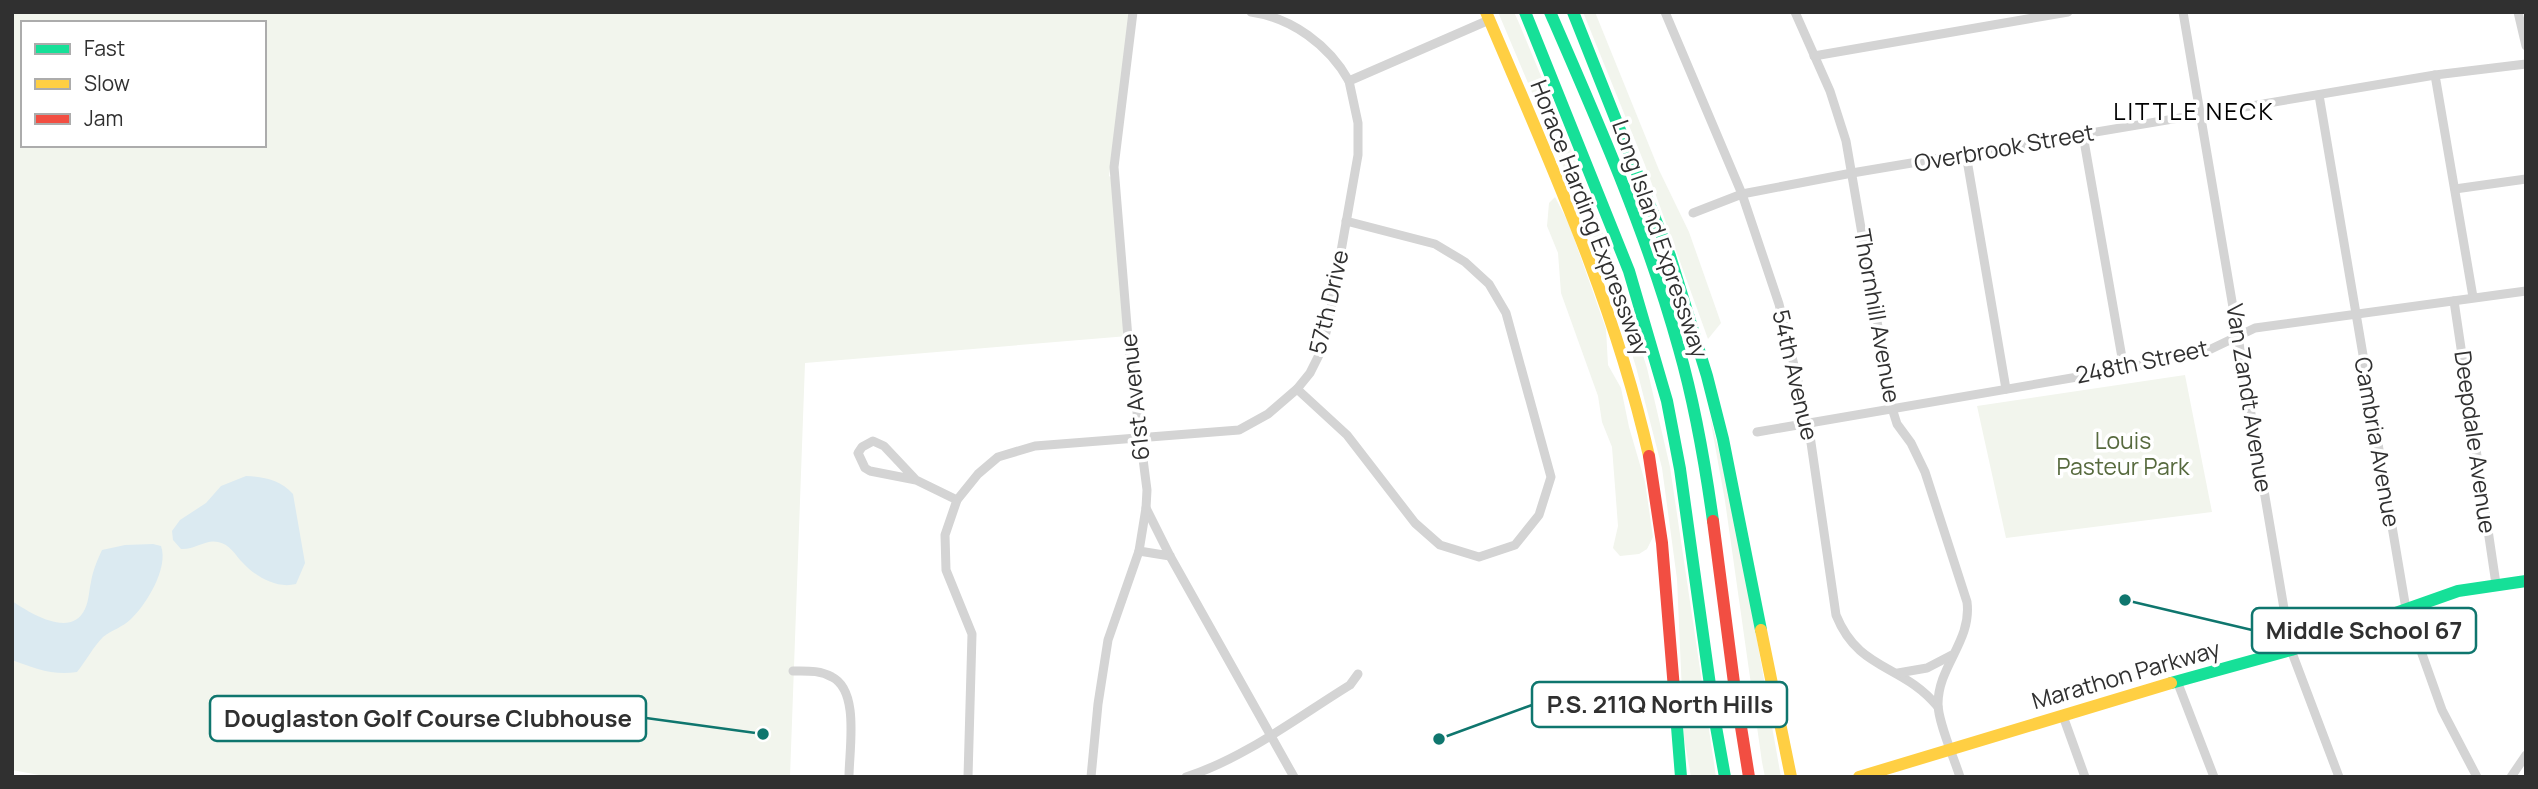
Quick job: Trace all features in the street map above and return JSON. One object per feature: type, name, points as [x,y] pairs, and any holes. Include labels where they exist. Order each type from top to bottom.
[{"type":"main road","name":"Long Island Expressway","points":[[1525,12],[1629,271],[1664,388],[1680,469],[1725,777]]},
{"type":"main road","name":"Long Island Expressway","points":[[1550,12],[1579,78],[1651,263],[1689,386],[1706,470],[1728,650],[1749,777]]},
{"type":"main road","points":[[1573,12],[1670,257],[1707,376],[1723,439],[1791,777]]},
{"type":"main road","name":"Horace Harding Expressway","points":[[1487,16],[1581,240],[1623,357],[1637,407],[1651,463],[1661,530],[1681,777]]},
{"type":"main road","name":"Marathon Parkway","points":[[1859,777],[2177,681],[2291,650],[2458,591],[2526,580]]},
{"type":"street","name":"61st Avenue","points":[[1092,777],[1098,704],[1108,640],[1139,551],[1147,490],[1139,438],[1114,167],[1133,12]]},
{"type":"street","points":[[1251,12],[1274,17],[1301,30],[1331,56],[1349,81],[1487,16]]},
{"type":"street","name":"54th Avenue","points":[[1665,12],[1742,194],[1779,304],[1808,422],[1836,615],[1847,639],[1861,653],[1921,688],[1938,707]]},
{"type":"street","name":"Thornhill Avenue","points":[[1795,12],[1839,116],[1852,173],[1892,408],[1897,424],[1911,443],[1925,472],[1965,595],[1967,625],[1941,681],[1938,707],[1960,777]]},
{"type":"street","points":[[1814,56],[2068,12]]},
{"type":"street","name":"Van Zandt Avenue","points":[[2183,12],[2291,650],[2339,777]]},
{"type":"street","points":[[2518,12],[2526,46]]},
{"type":"street","name":"Overbrook Street","points":[[1693,213],[1742,194],[1852,173],[2435,75],[2526,64]]},
{"type":"street","points":[[2435,75],[2473,298]]},
{"type":"street","name":"57th Drive","points":[[957,500],[998,457],[1013,451],[1035,446],[1239,430],[1268,414],[1297,389],[1310,373],[1321,351],[1346,221],[1359,136],[1355,101],[1349,81]]},
{"type":"street","name":"Cambria Avenue","points":[[2319,95],[2406,609],[2442,710],[2477,777]]},
{"type":"street","points":[[2083,135],[2124,369]]},
{"type":"street","points":[[1966,154],[2006,389]]},
{"type":"street","points":[[2455,189],[2526,179]]},
{"type":"street","points":[[1297,389],[1348,435],[1415,523],[1440,545],[1479,557],[1515,545],[1539,515],[1550,477],[1507,313],[1489,284],[1465,262],[1435,244],[1346,221]]},
{"type":"street","name":"248th Street","points":[[1757,432],[2124,369],[2211,349],[2255,328],[2526,292]]},
{"type":"street","name":"Deepdale Avenue","points":[[2454,301],[2496,584]]},
{"type":"street","points":[[916,480],[894,455],[879,443],[867,443],[858,453],[865,468],[870,471],[916,480],[957,500],[945,535],[946,570],[972,635],[968,777]]},
{"type":"street","points":[[1146,508],[1170,556],[1294,777]]},
{"type":"street","points":[[1139,551],[1170,556]]},
{"type":"street","points":[[1898,673],[1927,668],[1952,655]]},
{"type":"street","points":[[793,671],[818,671],[835,678],[845,689],[851,706],[849,777]]},
{"type":"street","points":[[1186,777],[1206,770],[1269,735],[1350,685],[1358,674]]},
{"type":"street","points":[[2177,681],[2214,777]]},
{"type":"street","points":[[2063,716],[2085,777]]},
{"type":"street","points":[[2511,777],[2526,755]]},
{"type":"green space","points":[[12,12],[1132,12],[1109,176],[1115,180],[1128,336],[805,363],[790,777],[50,777],[12,770]]},
{"type":"green space","points":[[1498,12],[1514,12],[1519,23],[1611,254],[1647,368],[1670,467],[1716,777],[1691,777],[1684,738],[1677,579],[1662,468],[1636,367],[1601,256]]},
{"type":"green space","points":[[1583,12],[1595,12],[1659,170],[1689,232],[1721,323],[1708,339],[1645,165]]},
{"type":"green space","points":[[1555,197],[1569,224],[1606,329],[1608,365],[1621,388],[1645,482],[1653,537],[1647,549],[1639,554],[1620,556],[1613,548],[1618,526],[1612,447],[1602,422],[1598,396],[1561,293],[1558,253],[1547,226],[1549,203]]},
{"type":"green space","name":"Louis Pasteur Park","points":[[2185,375],[2212,512],[2006,538],[1977,406]]},
{"type":"green space","points":[[1709,412],[1740,548],[1781,777],[1765,777],[1762,762],[1725,501]]},
{"type":"shaded area","points":[[246,476],[272,480],[293,494],[305,563],[296,584],[282,585],[260,577],[222,543],[213,541],[181,549],[173,540],[172,531],[180,520],[206,503],[221,486]]},
{"type":"shaded area","points":[[125,545],[161,546],[163,555],[155,586],[131,619],[103,637],[77,672],[52,672],[12,660],[12,601],[50,621],[70,622],[79,618],[85,609],[93,573],[102,550]]},
{"type":"traffic: fast","points":[[1525,12],[1629,271],[1667,401],[1680,469],[1725,777]]},
{"type":"traffic: fast","points":[[1550,12],[1621,178],[1666,306],[1695,413],[1713,521]]},
{"type":"traffic: fast","points":[[1573,12],[1670,256],[1707,376],[1723,439],[1761,630]]},
{"type":"traffic: fast","points":[[2171,683],[2291,650],[2458,591],[2526,581]]},
{"type":"traffic: fast","points":[[1674,689],[1681,777]]},
{"type":"traffic: slow","points":[[1486,12],[1578,231],[1617,342],[1649,456]]},
{"type":"traffic: slow","points":[[1761,630],[1791,777]]},
{"type":"traffic: slow","points":[[1859,777],[2171,683]]},
{"type":"traffic: jam","points":[[1649,456],[1662,543],[1674,689]]},
{"type":"traffic: jam","points":[[1713,521],[1749,777]]},
{"type":"place","name":"Middle School 67","points":[[2125,600]]},
{"type":"place","name":"Douglaston Golf Course Clubhouse","points":[[763,734]]},
{"type":"place","name":"P.S. 211Q North Hills","points":[[1439,739]]},
{"type":"district","name":"LITTLE NECK","points":[[2194,112]]}]
